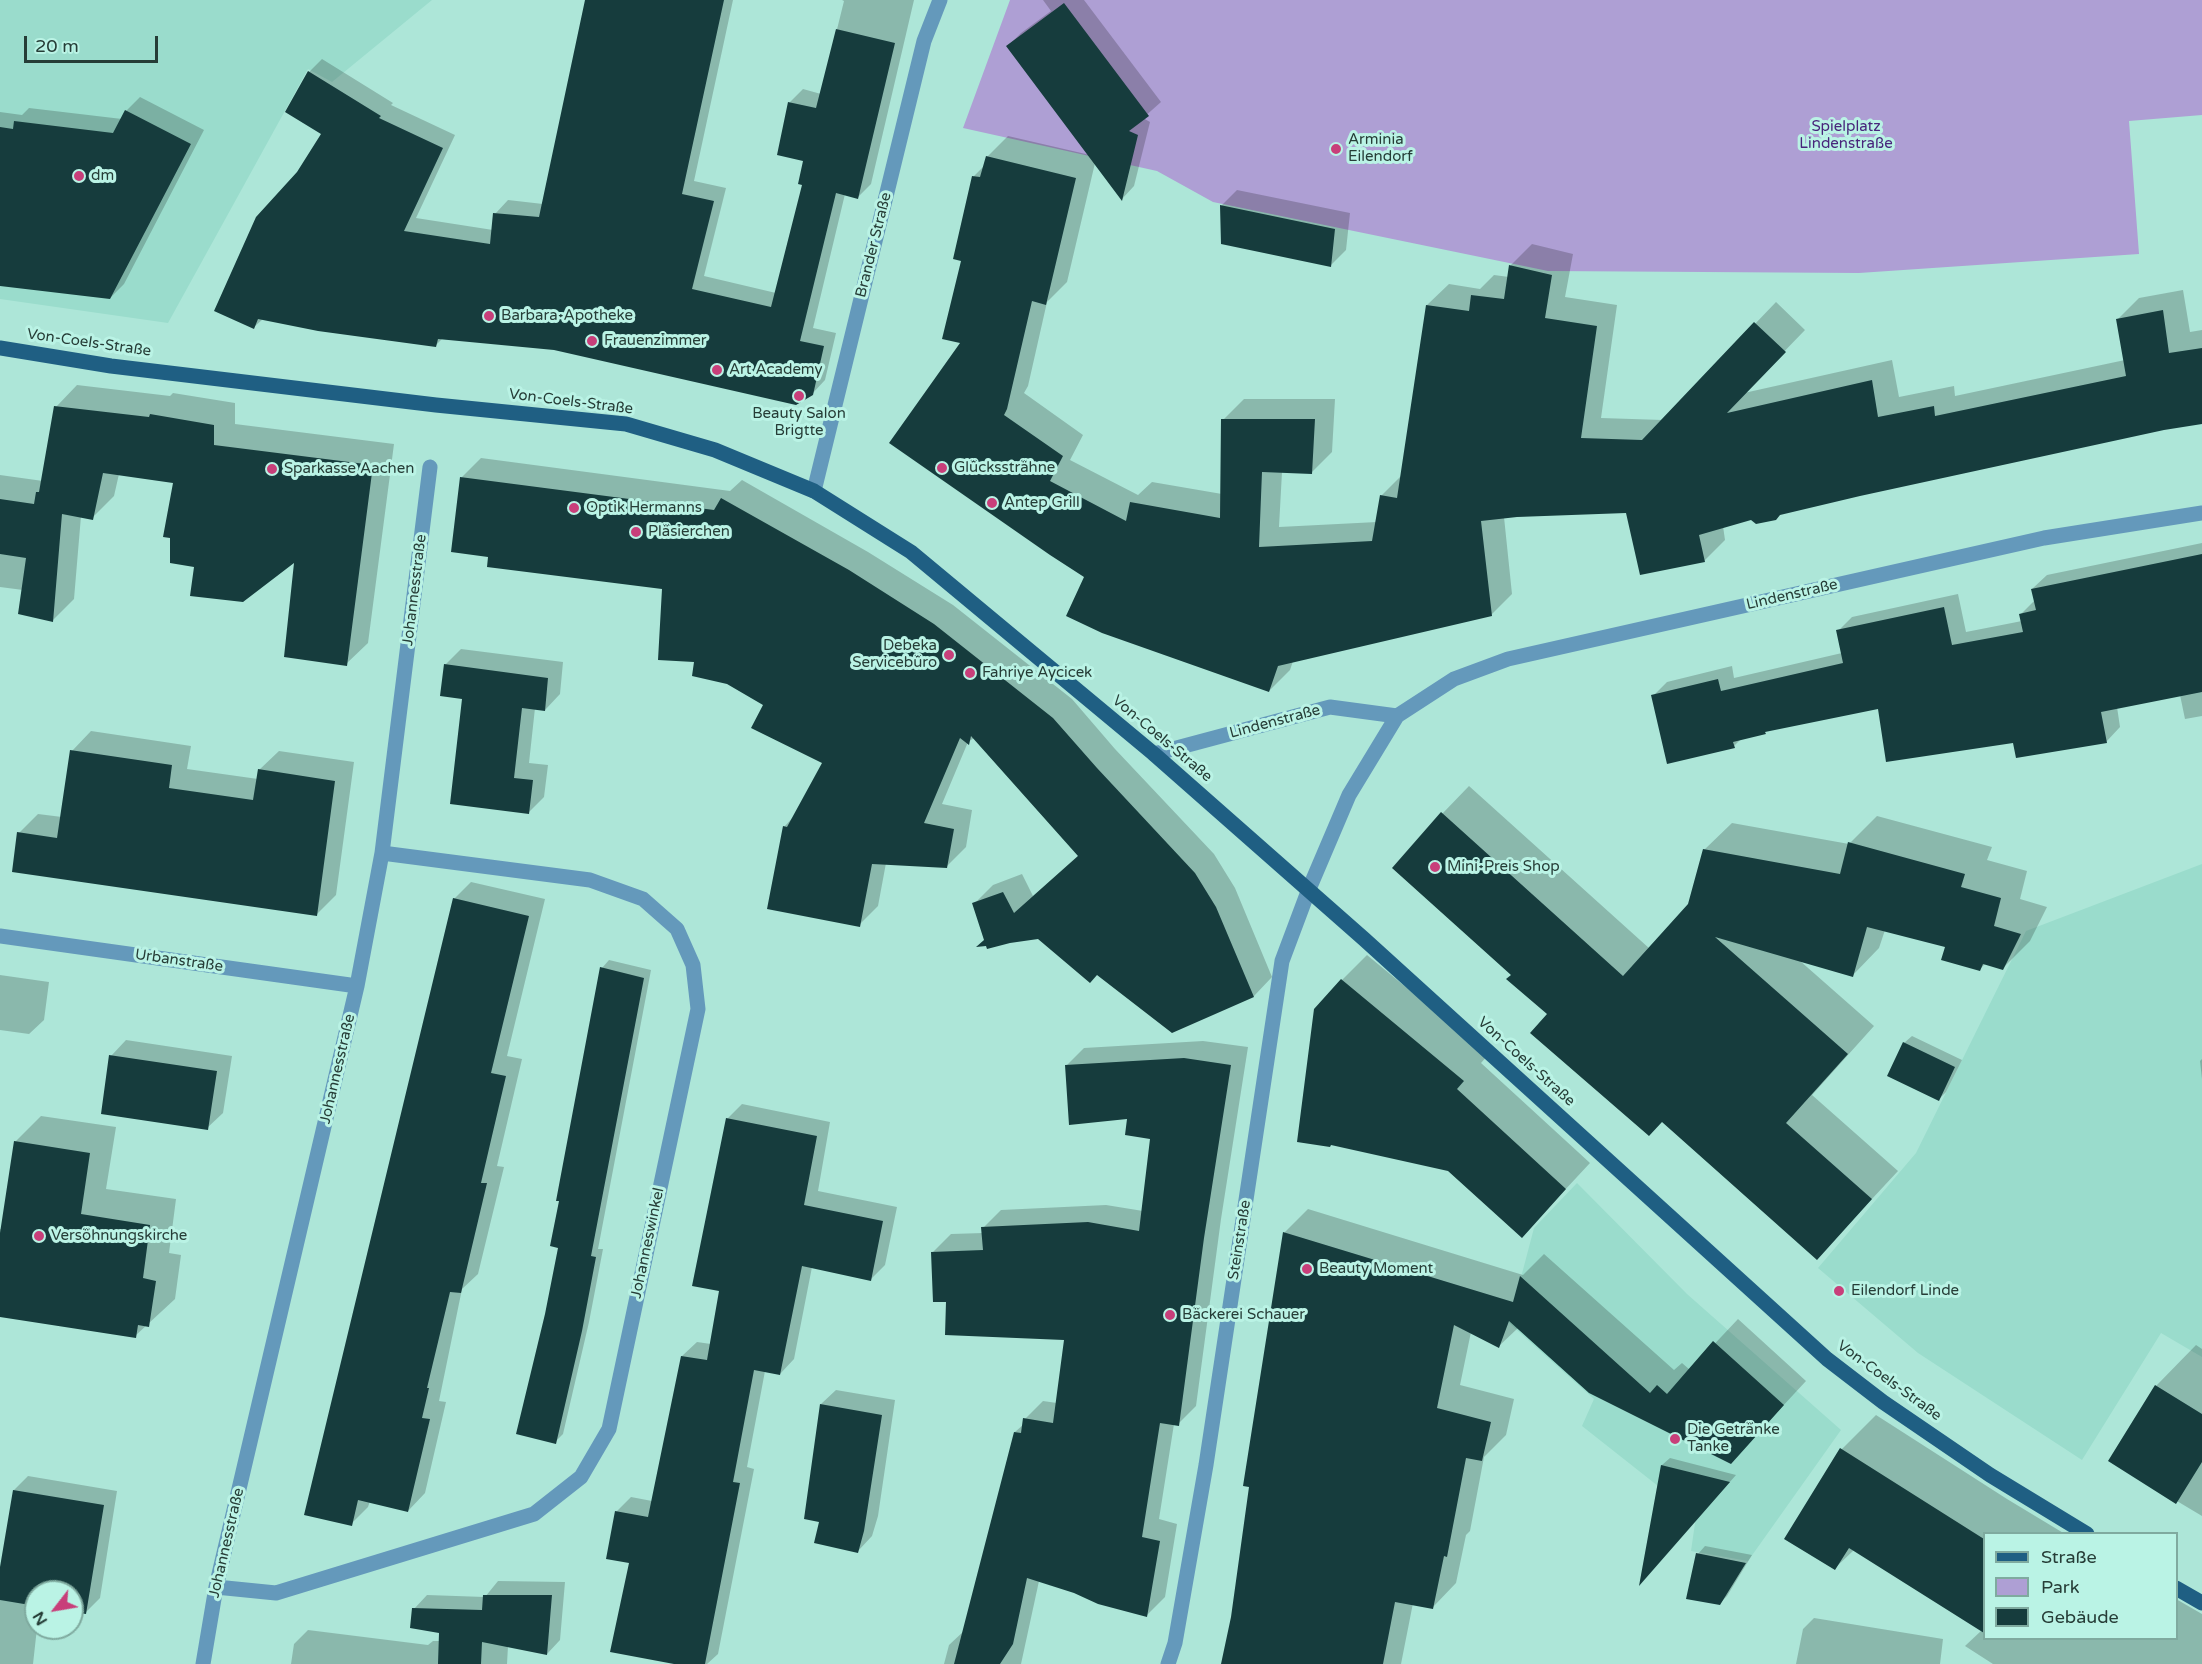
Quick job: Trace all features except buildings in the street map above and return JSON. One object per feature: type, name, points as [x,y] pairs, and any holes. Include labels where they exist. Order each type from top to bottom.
[{"type":"main road","name":"Von-Coels-Straße","points":[[0,348],[122,368],[436,405],[626,424],[715,450],[814,491],[910,552],[1154,754],[1308,889],[1827,1359],[1883,1402],[1990,1475],[2085,1532]]},
{"type":"main road","points":[[2178,1589],[2202,1603]]},
{"type":"street","name":"Brander Straße","points":[[814,491],[924,41],[940,0]]},
{"type":"street","name":"Johannesstraße","points":[[203,1664],[216,1587],[357,986],[382,853],[430,467]]},
{"type":"street","name":"Lindenstraße","points":[[1308,889],[1349,795],[1396,716],[1454,679],[1508,659],[2044,538],[2202,513]]},
{"type":"street","name":"Lindenstraße","points":[[1154,754],[1330,707],[1396,716]]},
{"type":"street","name":"Johanneswinkel","points":[[216,1587],[276,1593],[534,1514],[581,1477],[609,1429],[698,1009],[693,965],[677,929],[643,899],[590,880],[382,853]]},
{"type":"street","name":"Steinstraße","points":[[1168,1664],[1175,1643],[1206,1466],[1282,961],[1308,889]]},
{"type":"street","name":"Urbanstraße","points":[[0,936],[357,986]]},
{"type":"shaded area","points":[[0,0],[432,0],[332,82],[308,69],[168,323],[0,299]]},
{"type":"shaded area","points":[[2202,864],[2202,1357],[2161,1333],[2082,1460],[1918,1353],[1818,1268],[1916,1153],[2026,931]]},
{"type":"shaded area","points":[[1577,1183],[1687,1294],[1841,1430],[1748,1561],[1691,1551],[1696,1516],[1582,1426],[1594,1399],[1509,1323],[1534,1228]]},
{"type":"green space","name":"Spielplatz Lindenstraße","points":[[1010,0],[2202,0],[2202,115],[2129,121],[2139,254],[1859,273],[1548,271],[1213,202],[1157,171],[963,128]]},
{"type":"place","name":"Arminia Eilendorf","points":[[1336,149]]},
{"type":"place","name":"dm","points":[[79,176]]},
{"type":"place","name":"Barbara-Apotheke","points":[[489,316]]},
{"type":"place","name":"Frauenzimmer","points":[[592,341]]},
{"type":"place","name":"Art Academy","points":[[717,370]]},
{"type":"place","name":"Beauty Salon Brigtte","points":[[799,396]]},
{"type":"place","name":"Glückssträhne","points":[[942,468]]},
{"type":"place","name":"Sparkasse Aachen","points":[[272,469]]},
{"type":"place","name":"Antep Grill","points":[[992,503]]},
{"type":"place","name":"Optik Hermanns","points":[[574,508]]},
{"type":"place","name":"Pläsierchen","points":[[636,532]]},
{"type":"place","name":"Debeka Servicebüro","points":[[949,655]]},
{"type":"place","name":"Fahriye Aycicek","points":[[970,673]]},
{"type":"place","name":"Mini-Preis Shop","points":[[1435,867]]},
{"type":"place","name":"Versöhnungskirche","points":[[39,1236]]},
{"type":"place","name":"Beauty Moment","points":[[1307,1269]]},
{"type":"place","name":"Eilendorf Linde","points":[[1839,1291]]},
{"type":"place","name":"Bäckerei Schauer","points":[[1170,1315]]},
{"type":"place","name":"Die Getränke Tanke","points":[[1675,1439]]}]
